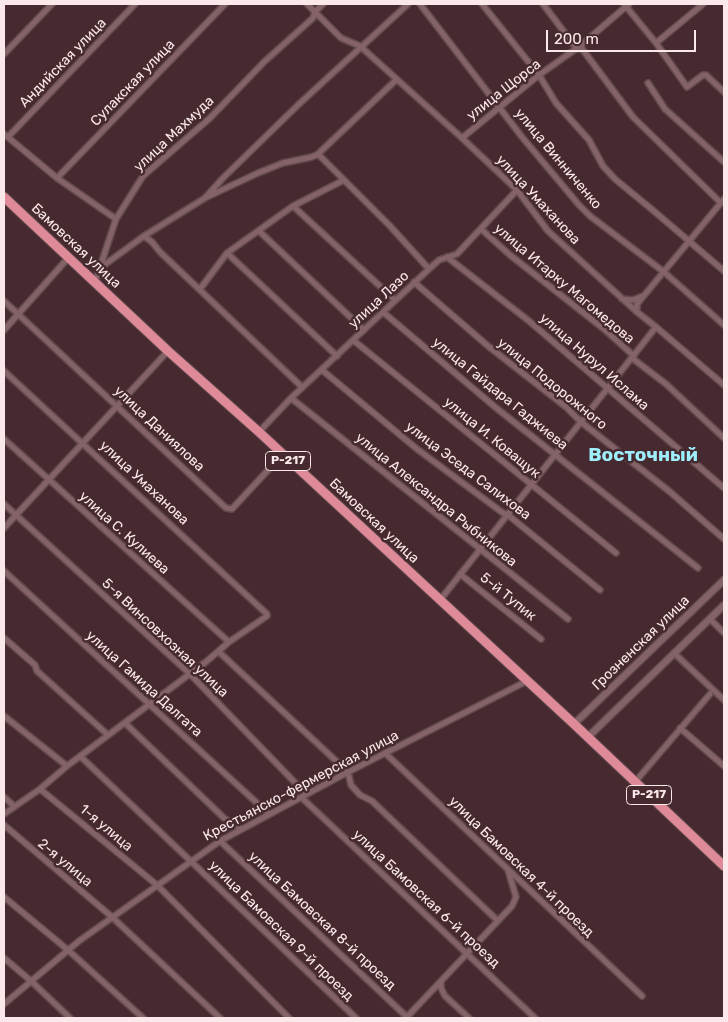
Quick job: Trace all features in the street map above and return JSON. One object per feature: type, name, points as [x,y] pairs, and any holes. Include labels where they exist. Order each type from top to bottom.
[{"type":"highway","name":"Бамовская улица","points":[[4,197],[168,351],[259,432],[588,737],[724,866]]},
{"type":"street","points":[[4,54],[52,4]]},
{"type":"street","name":"Андийская улица","points":[[116,219],[58,178],[6,136],[135,4]]},
{"type":"street","name":"Сулакская улица","points":[[58,178],[225,4]]},
{"type":"street","name":"улица Умаханова","points":[[307,4],[341,38],[360,46],[462,138],[518,190],[548,231],[622,299],[724,385]]},
{"type":"street","name":"улица Махмуда","points":[[95,282],[116,219],[125,202],[144,176],[210,118],[264,62],[313,18],[315,12],[323,4]]},
{"type":"street","points":[[205,198],[223,178],[360,46],[408,4]]},
{"type":"street","name":"улица Винниченко","points":[[420,4],[500,108],[590,216],[664,272],[724,325]]},
{"type":"street","points":[[482,4],[539,76],[556,103],[589,140],[603,166],[615,179],[724,271]]},
{"type":"street","points":[[543,4],[633,117],[723,201],[644,296],[638,304],[637,312]]},
{"type":"street","points":[[656,43],[704,4]]},
{"type":"street","points":[[627,5],[687,87],[702,75],[708,77],[724,92]]},
{"type":"street","name":"улица Щорса","points":[[462,138],[578,47],[627,5]]},
{"type":"street","points":[[100,268],[144,236],[205,198],[283,163],[318,154],[396,80]]},
{"type":"street","points":[[648,83],[665,109],[724,162]]},
{"type":"street","points":[[318,154],[390,226],[429,269]]},
{"type":"street","points":[[200,289],[227,253],[293,206],[344,180]]},
{"type":"street","name":"улица Лазо","points":[[259,432],[291,398],[414,282],[439,260],[457,254],[518,190]]},
{"type":"street","points":[[293,206],[395,300]]},
{"type":"street","name":"улица Итарку Магомедова","points":[[481,229],[510,255],[604,329],[724,438]]},
{"type":"street","points":[[259,231],[364,330]]},
{"type":"street","points":[[144,236],[302,388]]},
{"type":"street","points":[[227,253],[337,356]]},
{"type":"street","points":[[4,330],[69,257]]},
{"type":"street","name":"улица Нурул Ислама","points":[[447,257],[529,321],[724,488]]},
{"type":"street","name":"улица Подорожного","points":[[414,282],[488,346],[669,491],[724,539]]},
{"type":"street","points":[[622,299],[634,300],[644,296]]},
{"type":"street","name":"улица Даниялова","points":[[4,301],[226,508],[232,508],[282,455]]},
{"type":"street","name":"улица Гайдара Гаджиева","points":[[383,312],[495,407],[698,568]]},
{"type":"street","points":[[440,600],[656,327]]},
{"type":"street","name":"улица И. Коващук","points":[[353,340],[616,553]]},
{"type":"street","points":[[4,528],[168,351]]},
{"type":"street","name":"улица Эседа Салихова","points":[[322,370],[417,449],[508,516],[600,590]]},
{"type":"street","name":"улица Умаханова","points":[[4,371],[267,614],[267,616],[230,642]]},
{"type":"street","name":"улица Александра Рыбникова","points":[[291,398],[568,619]]},
{"type":"street","name":"улица С. Кулиева","points":[[4,439],[230,642]]},
{"type":"street","name":"5-я Винсовхозная улица","points":[[4,504],[190,674],[304,795]]},
{"type":"street","name":"улица Гамида Далгата","points":[[4,571],[269,814]]},
{"type":"street","name":"5-й Тупик","points":[[460,574],[541,639]]},
{"type":"street","name":"Грозненская улица","points":[[574,724],[724,580]]},
{"type":"street","points":[[588,737],[724,605]]},
{"type":"street","points":[[710,619],[724,633]]},
{"type":"street","points":[[4,638],[35,665],[37,671],[108,735]]},
{"type":"street","points":[[4,814],[40,789],[67,766],[230,642]]},
{"type":"street","points":[[219,652],[348,772],[351,785],[360,795],[372,801],[498,921]]},
{"type":"street","points":[[674,654],[724,700]]},
{"type":"street","name":"Крестьянско-фермерская улица","points":[[4,1004],[68,950],[220,840],[348,772],[527,681]]},
{"type":"street","points":[[635,782],[710,694]]},
{"type":"street","points":[[4,716],[67,766]]},
{"type":"street","points":[[125,723],[224,818],[241,829]]},
{"type":"street","points":[[680,728],[724,766]]},
{"type":"street","name":"улица Бамовская 4-й проезд","points":[[386,753],[642,996]]},
{"type":"street","name":"улица Бамовская 9-й проезд","points":[[80,756],[356,1018]]},
{"type":"street","name":"1-я улица","points":[[40,789],[157,885],[289,1018]]},
{"type":"street","name":"улица Бамовская 6-й проезд","points":[[304,795],[535,1018]]},
{"type":"street","points":[[4,797],[14,806]]},
{"type":"street","name":"2-я улица","points":[[4,825],[112,917],[220,1018]]},
{"type":"street","name":"улица Бамовская 8-й проезд","points":[[220,840],[407,1018]]},
{"type":"street","points":[[407,1018],[516,901],[508,870]]},
{"type":"street","points":[[4,897],[68,950],[143,1018]]},
{"type":"street","points":[[4,958],[70,1018]]},
{"type":"street","points":[[441,982],[441,988],[445,996],[469,1018]]},
{"type":"district","name":"Восточный","points":[[643,456]]}]
